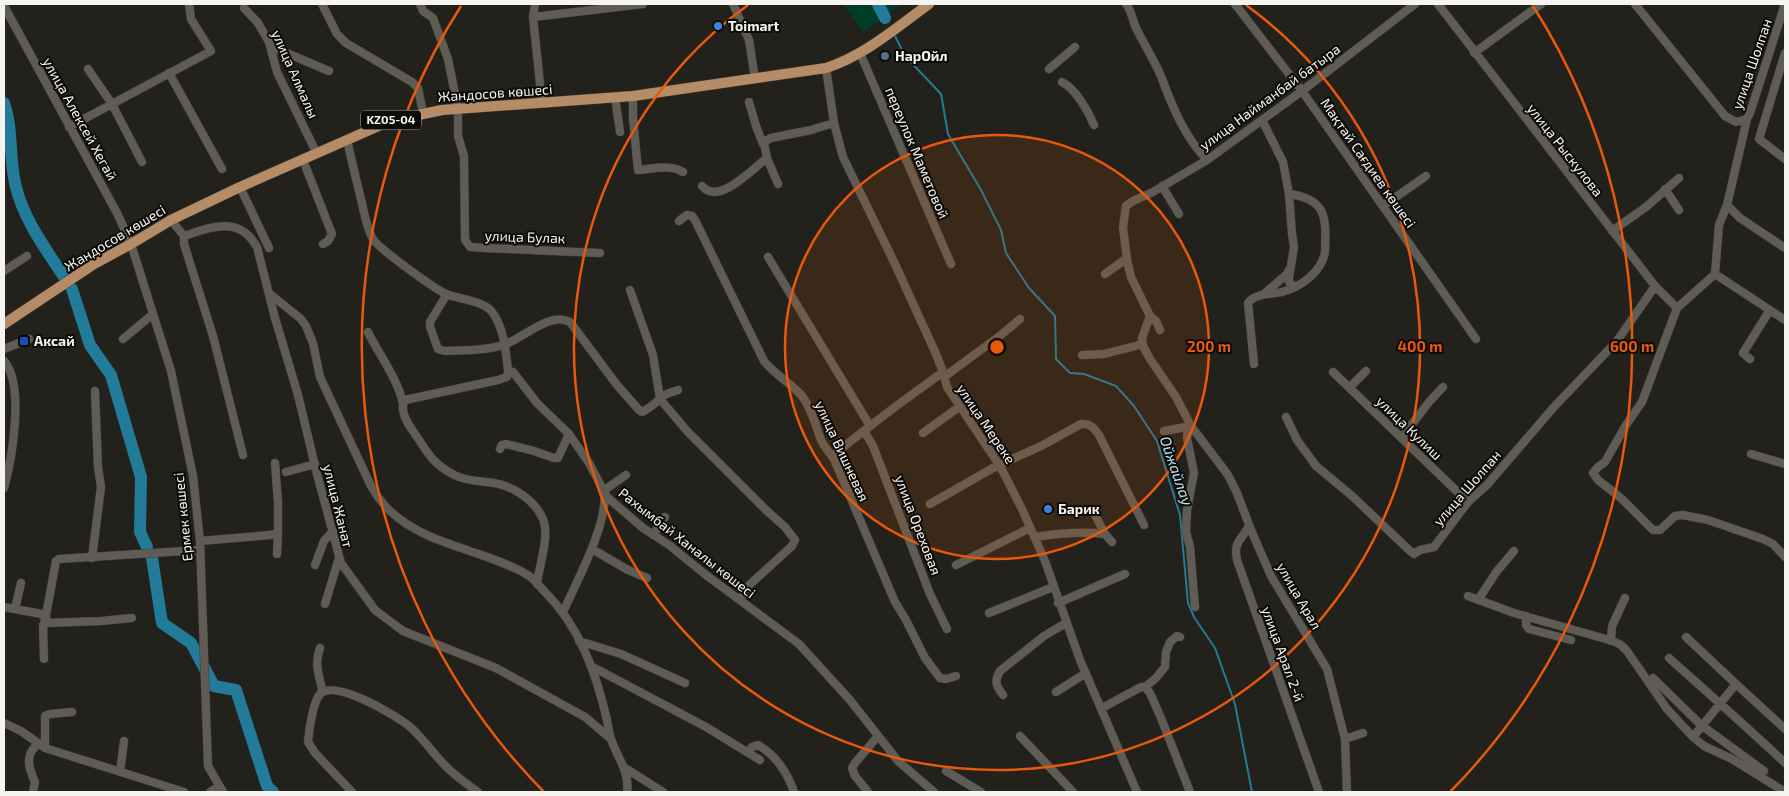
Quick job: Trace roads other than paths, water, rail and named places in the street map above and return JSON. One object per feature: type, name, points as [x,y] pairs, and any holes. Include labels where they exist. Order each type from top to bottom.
[{"type":"main road","name":"Жандосов көшесі","points":[[4,324],[94,264],[171,220],[240,187],[390,121],[423,113],[458,109],[633,96],[826,68],[836,65],[860,52],[929,4]]},
{"type":"street","points":[[69,127],[211,51],[191,18],[190,4]]},
{"type":"street","points":[[322,4],[337,34],[346,43],[412,82],[418,88],[423,113]]},
{"type":"street","points":[[420,4],[423,11],[433,18],[448,58],[458,109]]},
{"type":"street","points":[[535,4],[533,17],[542,103]]},
{"type":"street","points":[[533,17],[643,4]]},
{"type":"street","points":[[733,4],[749,40],[755,79]]},
{"type":"street","points":[[1126,4],[1161,77],[1174,112],[1198,150],[1207,160]]},
{"type":"street","name":"Мақтай Сағдиев көшесі","points":[[1236,4],[1302,91],[1476,339]]},
{"type":"street","name":"улица Найманбай батыра","points":[[1126,258],[1123,227],[1126,206],[1207,160],[1302,91],[1416,4]]},
{"type":"street","name":"улица Рыскулова","points":[[1438,4],[1654,286],[1677,308]]},
{"type":"street","points":[[1474,53],[1541,4]]},
{"type":"street","name":"улица Шолпан","points":[[1635,4],[1725,116],[1733,121],[1746,119],[1759,86],[1785,4]]},
{"type":"street","name":"улица Алексей Хегай","points":[[4,6],[117,213],[131,244]]},
{"type":"street","name":"улица Алмалы","points":[[244,8],[258,23],[270,46],[277,72],[317,154]]},
{"type":"street","points":[[270,46],[329,71]]},
{"type":"street","points":[[1049,69],[1075,46]]},
{"type":"street","name":"переулок Маметовой","points":[[860,52],[951,264]]},
{"type":"street","points":[[1785,53],[1759,139],[1785,159]]},
{"type":"street","name":"улица Мереке","points":[[826,68],[834,123],[843,157],[895,264],[944,375],[946,387],[1000,466],[1035,537],[1058,603],[1137,792]]},
{"type":"street","points":[[88,69],[112,104],[142,162]]},
{"type":"street","points":[[169,73],[222,169]]},
{"type":"street","points":[[1062,82],[1067,85],[1082,103],[1094,125]]},
{"type":"street","points":[[633,96],[638,170]]},
{"type":"street","points":[[615,97],[620,132]]},
{"type":"street","points":[[749,102],[764,141],[767,158],[778,184]]},
{"type":"street","name":"улица Булак","points":[[458,109],[458,136],[463,150],[465,166],[464,235],[470,247],[600,252]]},
{"type":"street","points":[[1746,119],[1719,226],[1715,274],[1677,308],[1642,402],[1626,424],[1605,462],[1593,473],[1598,480],[1654,530],[1663,528],[1676,516],[1693,516],[1763,539],[1773,544],[1785,557]]},
{"type":"street","points":[[1262,120],[1283,162],[1289,194],[1294,246],[1293,261],[1287,274],[1264,294]]},
{"type":"street","points":[[764,141],[834,123]]},
{"type":"street","points":[[347,139],[365,217],[374,240],[383,250],[438,290],[482,304],[488,308],[493,313],[499,326],[505,345],[507,377],[403,400]]},
{"type":"street","points":[[702,186],[713,192],[728,189],[767,158]]},
{"type":"street","points":[[303,160],[332,234],[328,241],[323,244]]},
{"type":"street","points":[[629,172],[670,167],[683,172]]},
{"type":"street","points":[[1383,206],[1426,176]]},
{"type":"street","points":[[1612,231],[1679,178]]},
{"type":"street","points":[[1162,186],[1179,214]]},
{"type":"street","points":[[240,187],[269,248]]},
{"type":"street","points":[[1665,190],[1679,210]]},
{"type":"street","points":[[1254,364],[1248,303],[1250,300],[1264,294],[1284,292],[1295,287],[1312,275],[1324,258],[1325,232],[1322,211],[1318,204],[1303,196],[1289,194]]},
{"type":"street","points":[[1726,204],[1740,218],[1785,248]]},
{"type":"street","name":"улица Вишневая","points":[[679,220],[687,215],[692,216],[695,220],[764,361],[771,370],[793,386],[803,398],[814,417],[821,440],[834,459],[895,602],[925,658],[940,678],[946,679],[956,676]]},
{"type":"street","points":[[171,220],[184,236],[184,244],[218,355],[243,455]]},
{"type":"street","name":"улица Жанат","points":[[184,236],[221,225],[244,232],[253,240],[257,247],[275,318],[298,395],[339,558],[375,610],[403,631],[503,671],[584,718],[611,738]]},
{"type":"street","name":"Ермек көшесі","points":[[131,244],[171,371],[193,476],[200,540],[208,766],[221,789]]},
{"type":"street","points":[[4,271],[27,256]]},
{"type":"street","name":"улица Ореховая","points":[[768,258],[867,429],[930,594],[946,629]]},
{"type":"street","points":[[1105,274],[1126,258],[1131,277],[1150,316],[1156,321],[1160,330]]},
{"type":"street","points":[[1289,270],[1289,282],[1295,287]]},
{"type":"street","points":[[1715,274],[1785,320]]},
{"type":"street","name":"улица Шолпан","points":[[1286,417],[1297,440],[1316,466],[1351,495],[1414,554],[1420,550],[1434,547],[1468,502],[1487,485],[1553,408],[1617,341],[1654,286]]},
{"type":"street","points":[[630,290],[653,354],[660,399],[687,431],[795,540],[792,546],[747,588],[740,600]]},
{"type":"street","points":[[270,294],[301,319],[306,326],[313,343],[320,377],[371,486],[382,502],[398,517],[417,529],[516,568],[529,575],[563,612],[576,632],[591,666],[603,702],[611,738],[625,768],[627,792]]},
{"type":"street","points":[[447,294],[430,322],[438,349],[445,351],[505,345],[554,319],[564,319],[570,322],[617,385],[642,412],[664,395],[678,390]]},
{"type":"street","points":[[430,311],[439,306]]},
{"type":"street","points":[[1750,359],[1739,351],[1770,310]]},
{"type":"street","points":[[123,339],[153,314]]},
{"type":"street","points":[[1082,356],[1104,354],[1142,344],[1142,338],[1150,316]]},
{"type":"street","points":[[834,459],[837,452],[867,429],[1001,335],[1020,318]]},
{"type":"street","points":[[368,332],[403,400],[408,425],[428,455],[436,463],[462,478],[496,484],[520,493],[536,508],[544,519],[546,526],[544,546],[537,584]]},
{"type":"street","points":[[4,350],[29,339]]},
{"type":"street","name":"улица Арал","points":[[1142,344],[1150,360],[1176,397],[1191,426],[1228,475],[1271,576],[1327,669],[1344,740],[1347,792]]},
{"type":"street","points":[[4,361],[14,388],[15,416],[13,446],[4,488]]},
{"type":"street","name":"Рахымбай Ханалы көшесі","points":[[508,371],[513,372],[533,398],[569,434],[589,463],[604,492],[631,518],[799,644],[850,700],[898,761],[934,792]]},
{"type":"street","points":[[1350,387],[1366,371]]},
{"type":"street","name":"улица Кулиш","points":[[1333,372],[1468,502]]},
{"type":"street","points":[[1402,438],[1429,402],[1443,387]]},
{"type":"street","points":[[92,558],[102,487],[98,467],[95,390]]},
{"type":"street","points":[[923,433],[959,407]]},
{"type":"street","points":[[930,504],[993,468],[1081,424],[1090,425],[1098,435],[1144,524]]},
{"type":"street","points":[[1164,431],[1191,426]]},
{"type":"street","points":[[1191,426],[1188,430],[1188,438],[1194,473],[1187,510],[1186,532],[1190,547],[1195,608]]},
{"type":"street","points":[[500,449],[502,445],[506,444],[558,458],[569,434]]},
{"type":"street","points":[[1751,454],[1785,464]]},
{"type":"street","points":[[275,463],[278,502],[277,554]]},
{"type":"street","points":[[286,472],[315,464]]},
{"type":"street","points":[[563,612],[592,549],[605,505],[604,492],[626,475]]},
{"type":"street","points":[[1084,532],[1095,530],[1098,525],[1095,515],[1105,534],[1112,542]]},
{"type":"street","points":[[653,535],[665,517]]},
{"type":"street","name":"улица Арал 2-й","points":[[1249,526],[1237,543],[1235,550],[1237,560],[1319,792]]},
{"type":"street","points":[[956,565],[1030,528]]},
{"type":"street","points":[[315,565],[324,541],[333,531]]},
{"type":"street","points":[[200,540],[270,535],[278,532]]},
{"type":"street","points":[[1035,537],[1064,532],[1105,534]]},
{"type":"street","points":[[592,549],[628,570],[647,578]]},
{"type":"street","points":[[44,659],[43,625],[46,622],[56,561],[59,559],[200,550]]},
{"type":"street","points":[[1478,600],[1497,571],[1514,551]]},
{"type":"street","points":[[325,604],[339,558]]},
{"type":"street","points":[[1058,603],[1125,574]]},
{"type":"street","points":[[15,609],[21,583]]},
{"type":"street","points":[[988,612],[1053,587]]},
{"type":"street","points":[[1468,596],[1526,616],[1611,640],[1621,645],[1667,709],[1692,737],[1704,746],[1732,759],[1785,792]]},
{"type":"street","points":[[1611,640],[1612,626],[1625,598]]},
{"type":"street","points":[[4,608],[42,614],[46,622]]},
{"type":"street","points":[[1526,616],[1526,625],[1530,629],[1571,640]]},
{"type":"street","points":[[46,622],[101,621],[132,618]]},
{"type":"street","points":[[1003,695],[996,685],[996,679],[1000,671],[1044,636],[1066,623]]},
{"type":"street","points":[[1148,690],[1165,667],[1166,652],[1170,642],[1177,636],[1180,637]]},
{"type":"street","points":[[1686,637],[1785,729]]},
{"type":"street","points":[[579,640],[621,654],[685,683]]},
{"type":"street","points":[[320,648],[316,657],[316,663],[323,692]]},
{"type":"street","points":[[1669,658],[1721,703],[1785,763]]},
{"type":"street","points":[[591,666],[678,712],[760,760]]},
{"type":"street","points":[[1056,692],[1086,673]]},
{"type":"street","points":[[1653,678],[1701,725],[1764,771]]},
{"type":"street","points":[[1692,737],[1736,684]]},
{"type":"street","points":[[1102,708],[1141,687],[1148,690],[1190,792]]},
{"type":"street","points":[[352,792],[315,753],[308,742],[315,708],[320,694],[323,692],[334,691],[351,694],[399,719],[420,736],[447,768],[478,792]]},
{"type":"street","points":[[42,746],[45,716],[72,712]]},
{"type":"street","points":[[4,724],[21,731],[42,746],[167,790],[184,792]]},
{"type":"street","points":[[1344,740],[1363,733]]},
{"type":"street","points":[[868,792],[855,776],[852,768],[878,736]]},
{"type":"street","points":[[1020,736],[1073,792]]},
{"type":"street","points":[[120,772],[124,741]]},
{"type":"street","points":[[749,752],[752,747],[758,745],[767,750],[789,780],[794,792]]},
{"type":"street","points":[[33,792],[35,782],[30,772],[28,758],[32,750],[42,746]]},
{"type":"street","points":[[625,768],[663,792]]},
{"type":"street","points":[[946,771],[981,792]]},
{"type":"street","points":[[210,792],[221,789]]},
{"type":"waterway","points":[[878,4],[885,18]]},
{"type":"waterway","name":"Ойжайлау","points":[[895,36],[905,56],[941,94],[948,134],[981,190],[1001,230],[1006,253],[1029,288],[1055,316],[1056,359],[1070,373],[1084,374],[1116,386],[1134,406],[1157,441],[1180,515],[1188,603],[1194,617],[1215,648],[1235,704],[1252,792]]},
{"type":"waterway","points":[[4,103],[9,123],[13,173],[18,196],[29,221],[65,278]]},
{"type":"waterway","points":[[72,289],[90,345],[111,375],[141,477],[140,532],[147,547]]},
{"type":"waterway","points":[[152,558],[162,623],[191,643],[214,686],[236,690],[267,786],[273,792]]},
{"type":"place","name":"Toimart","points":[[718,26]]},
{"type":"place","name":"НарОйл","points":[[885,56]]},
{"type":"place","name":"Аксай","points":[[24,341]]},
{"type":"place","name":"Барик","points":[[1048,509]]}]
